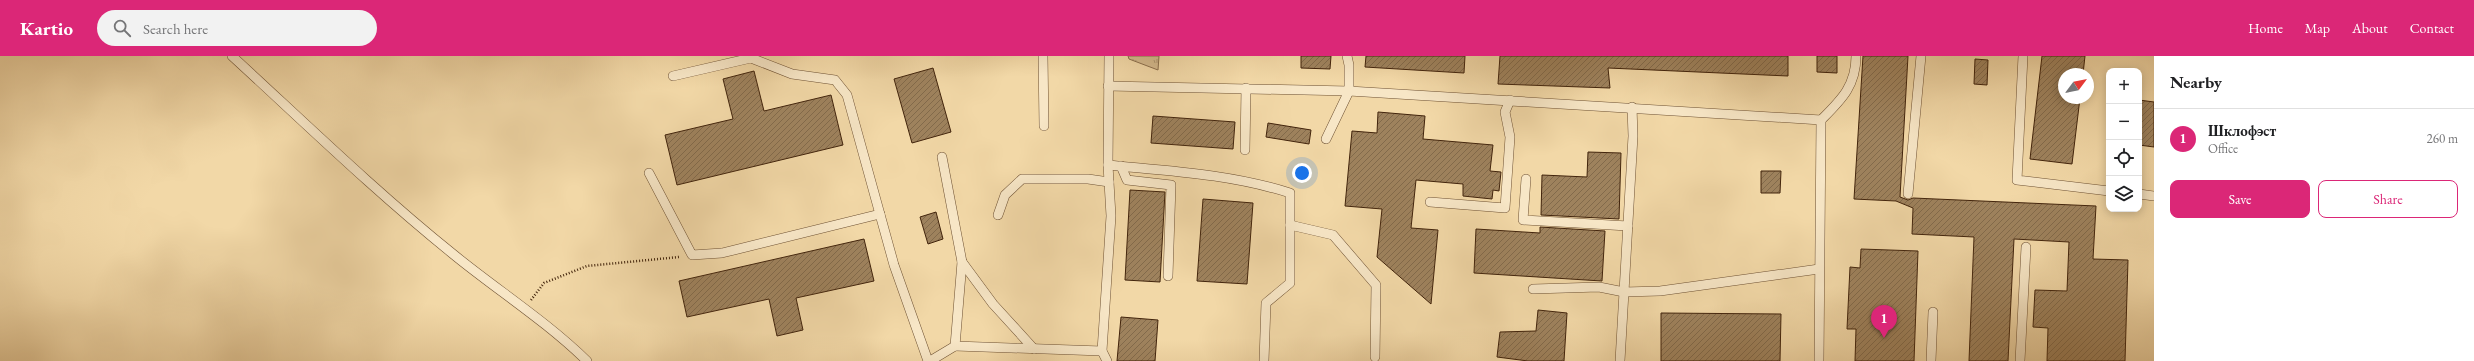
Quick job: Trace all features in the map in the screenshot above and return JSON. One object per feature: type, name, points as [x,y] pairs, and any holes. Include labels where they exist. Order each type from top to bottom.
[{"type":"lane","points":[[232,56],[376,188],[452,254],[569,343],[587,361]]},
{"type":"lane","points":[[1043,56],[1044,126]]},
{"type":"lane","points":[[1107,361],[1102,351],[1111,216],[1108,165],[1109,56]]},
{"type":"lane","points":[[1326,139],[1336,113],[1349,91],[1349,65],[1347,56]]},
{"type":"lane","points":[[1819,361],[1821,120],[1844,97],[1856,72],[1856,56]]},
{"type":"lane","points":[[1908,194],[1921,56]]},
{"type":"lane","points":[[2023,56],[2017,180],[2106,191]]},
{"type":"lane","points":[[673,76],[751,58],[792,74],[835,80],[847,94],[894,265],[929,361],[955,346],[1102,351]]},
{"type":"lane","points":[[1108,86],[1349,91],[1632,107],[1821,120]]},
{"type":"lane","points":[[1245,150],[1246,88]]},
{"type":"lane","points":[[1430,202],[1505,208],[1510,137],[1505,112],[1510,100]]},
{"type":"lane","points":[[1620,361],[1633,136],[1632,107]]},
{"type":"lane","points":[[942,157],[962,262],[955,346]]},
{"type":"lane","points":[[1108,165],[1254,182],[1290,193],[1290,283],[1266,303],[1264,361]]},
{"type":"lane","points":[[1121,166],[1127,180],[1171,186],[1168,276]]},
{"type":"lane","points":[[649,172],[692,255],[722,253],[880,214]]},
{"type":"lane","points":[[998,215],[1005,195],[1022,179],[1088,180],[1109,182]]},
{"type":"lane","points":[[1526,179],[1523,220],[1628,226]]},
{"type":"lane","points":[[2142,194],[2154,196]]},
{"type":"lane","points":[[1290,225],[1333,235],[1376,285],[1375,357]]},
{"type":"lane","points":[[2020,361],[2026,247]]},
{"type":"lane","points":[[962,262],[993,304],[1034,348]]},
{"type":"lane","points":[[1533,289],[1599,287],[1624,292],[1660,291],[1819,268]]},
{"type":"lane","points":[[1931,361],[1933,312]]},
{"type":"path","points":[[524,309],[544,283],[587,266],[692,255]]},
{"type":"green space","points":[[1128,56],[1159,56],[1158,70],[1129,59]]},
{"type":"building","points":[[1301,56],[1331,56],[1330,69],[1301,68]]},
{"type":"building","points":[[1366,56],[1465,56],[1464,73],[1365,67]]},
{"type":"building","points":[[1500,56],[1788,56],[1788,76],[1608,68],[1610,88],[1498,84]]},
{"type":"building","points":[[1817,56],[1837,56],[1837,73],[1817,72]]},
{"type":"building","points":[[1863,56],[1908,56],[1900,197],[1908,200],[1913,198],[2096,206],[2093,259],[2128,260],[2125,361],[2047,361],[2048,328],[2033,327],[2035,290],[2067,291],[2069,242],[2014,239],[2008,361],[1969,361],[1974,237],[1912,234],[1913,208],[1896,201],[1854,199]]},
{"type":"building","points":[[2042,56],[2085,56],[2084,68],[2058,68],[2058,104],[2079,104],[2072,164],[2030,159]]},
{"type":"building","points":[[1975,59],[1988,60],[1987,85],[1974,84]]},
{"type":"building","points":[[933,68],[951,132],[912,143],[894,79]]},
{"type":"building","points":[[754,71],[764,111],[831,95],[843,145],[677,185],[665,135],[733,119],[723,79]]},
{"type":"building","points":[[2142,100],[2154,102],[2154,147],[2142,145]]},
{"type":"building","points":[[1378,112],[1425,116],[1423,139],[1493,145],[1490,171],[1501,172],[1499,191],[1493,190],[1492,199],[1463,196],[1463,184],[1416,180],[1411,228],[1438,230],[1431,304],[1377,257],[1382,209],[1345,206],[1352,131],[1377,133]]},
{"type":"building","points":[[1153,116],[1235,122],[1233,149],[1151,143]]},
{"type":"building","points":[[1268,123],[1311,130],[1309,144],[1266,137]]},
{"type":"building","points":[[1588,152],[1621,153],[1619,219],[1541,215],[1542,175],[1587,177]]},
{"type":"building","points":[[1761,171],[1781,171],[1780,193],[1761,193]]},
{"type":"building","points":[[1130,190],[1165,192],[1160,282],[1125,280]]},
{"type":"building","points":[[1203,199],[1253,203],[1247,284],[1197,281]]},
{"type":"building","points":[[936,212],[943,239],[928,244],[920,217]]},
{"type":"building","points":[[1540,227],[1605,231],[1602,281],[1474,273],[1476,229],[1540,233]]},
{"type":"building","points":[[864,239],[874,281],[796,298],[803,330],[777,336],[769,299],[687,317],[679,281]]},
{"type":"building","points":[[1861,249],[1918,251],[1914,361],[1855,361],[1856,329],[1847,329],[1850,267],[1860,268]]},
{"type":"building","points":[[1538,310],[1567,313],[1564,361],[1528,361],[1497,357],[1500,332],[1536,331]]},
{"type":"building","points":[[1661,313],[1781,314],[1780,361],[1661,361]]},
{"type":"building","points":[[1121,317],[1158,320],[1155,361],[1117,361]]},
{"type":"place","name":"Шклофэст","points":[[1884,338]]}]
